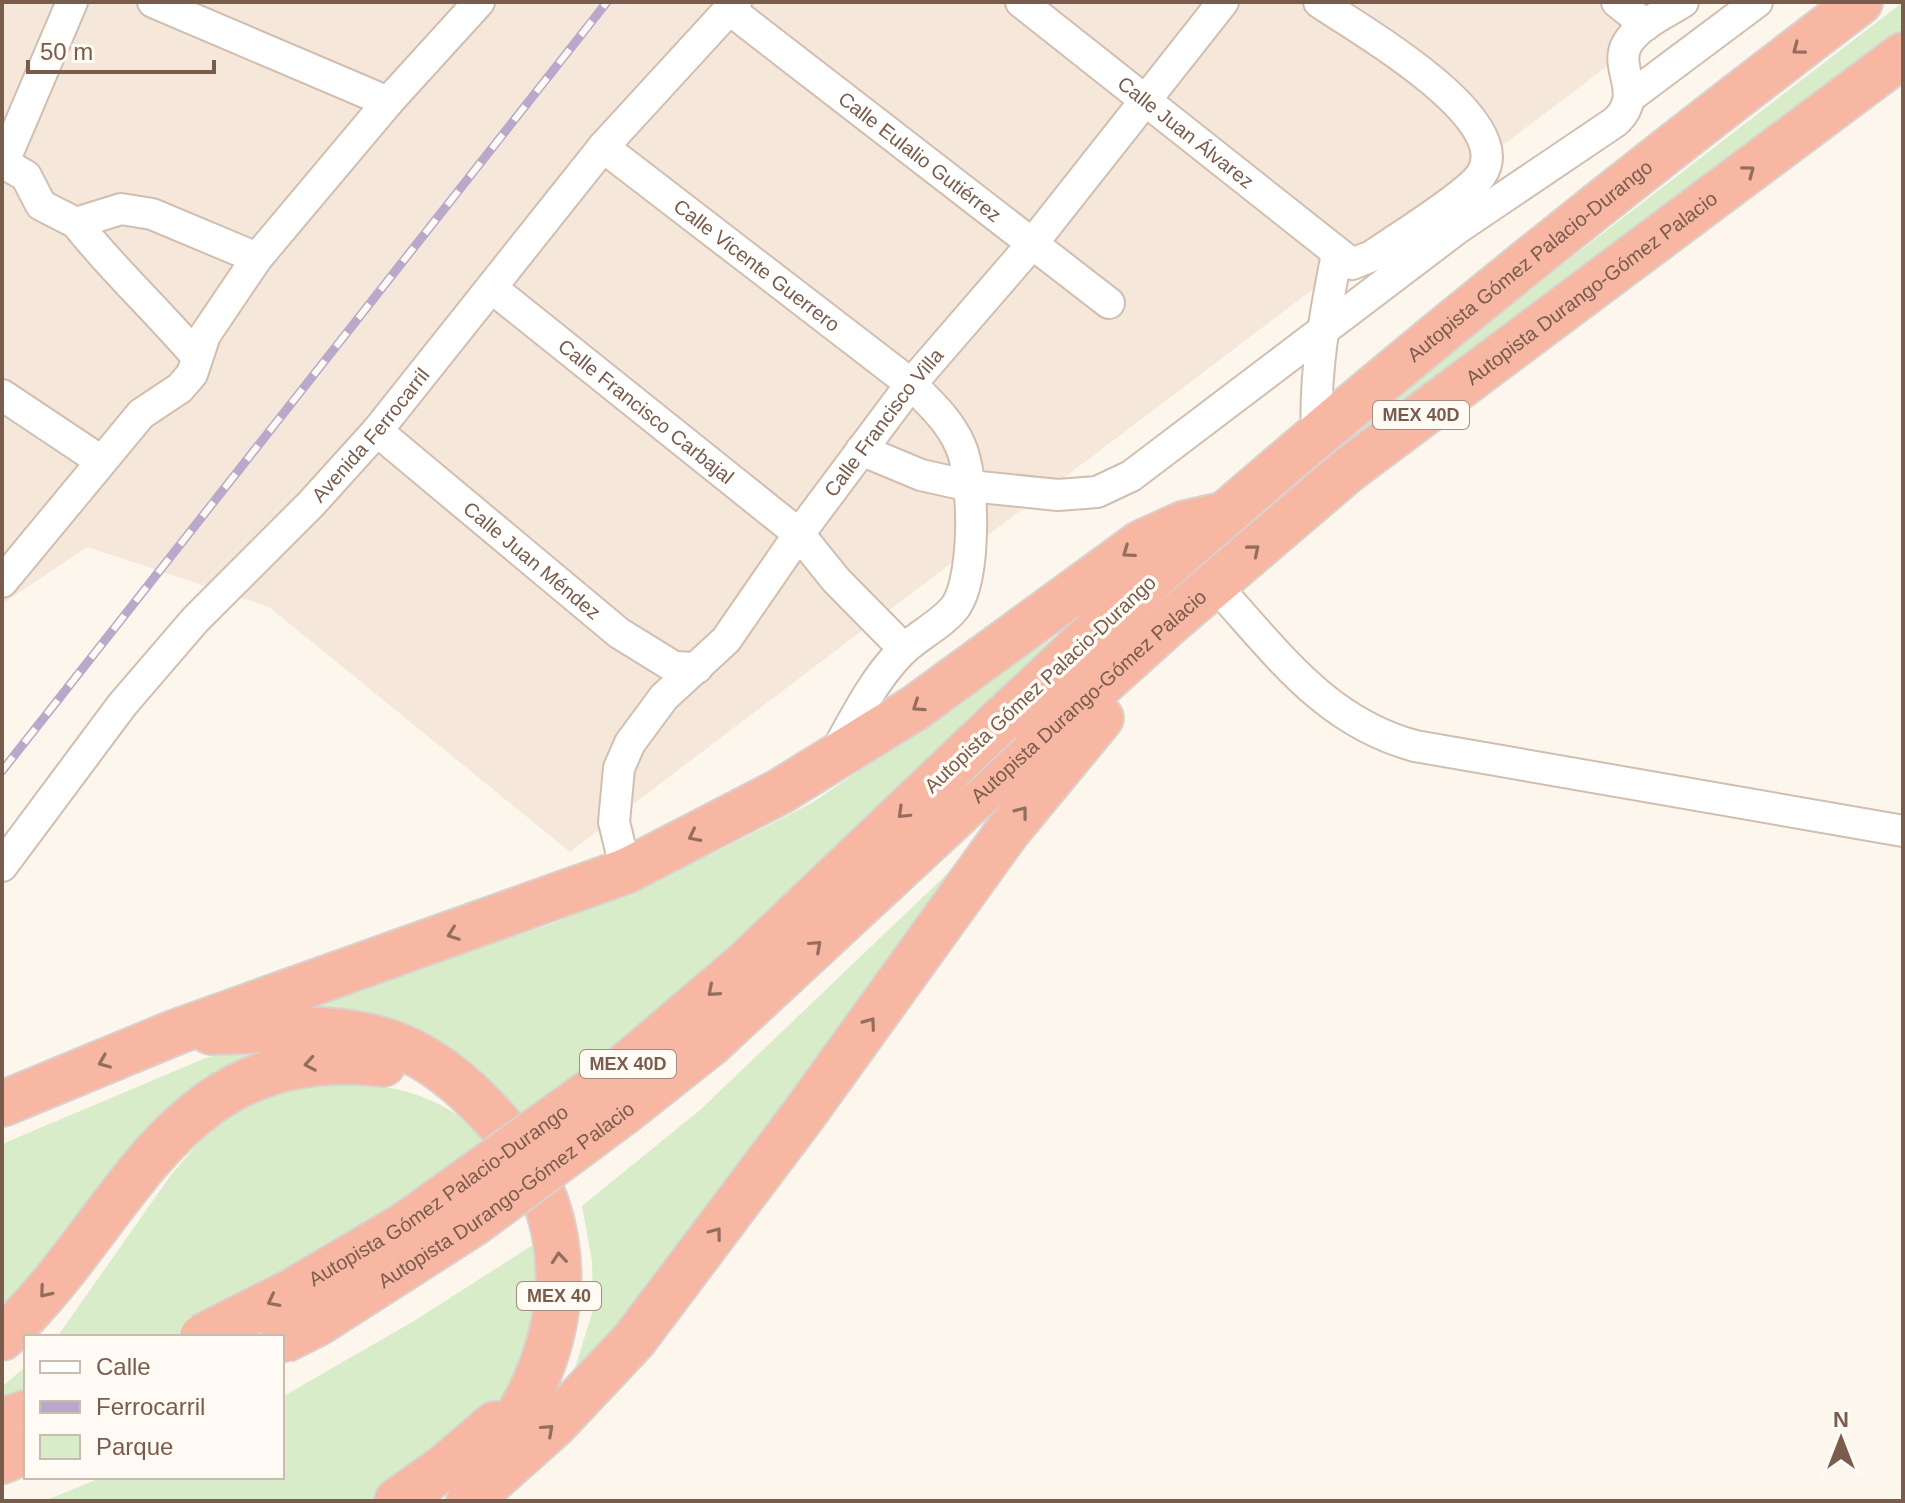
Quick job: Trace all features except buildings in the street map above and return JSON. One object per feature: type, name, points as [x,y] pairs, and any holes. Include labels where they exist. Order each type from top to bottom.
[{"type":"highway","name":"Autopista Gómez Palacio-Durango","points":[[206,1335],[293,1291],[405,1225],[622,1069],[744,965],[1000,721],[1317,435],[1479,299],[1860,2]]},
{"type":"highway","name":"Autopista Durango-Gómez Palacio","points":[[284,1340],[318,1323],[474,1223],[711,1043],[1168,624],[1359,462],[1903,55]]},
{"type":"highway","points":[[176,1032],[626,871],[832,761],[915,708],[1141,543],[1183,524],[1226,514]]},
{"type":"highway","points":[[469,1501],[555,1424],[634,1340],[795,1126],[1007,832],[1066,756],[1146,665],[1168,624]]},
{"type":"highway","name":"MEX 40","points":[[2,1104],[176,1032],[330,1030],[377,1039],[420,1056],[468,1089],[506,1131],[539,1183],[553,1221],[561,1263],[558,1306],[534,1390],[488,1459],[452,1501]]},
{"type":"highway","name":"MEX 40","points":[[2,1338],[85,1244],[132,1180],[178,1126],[222,1093],[275,1070],[338,1059],[398,1066],[468,1089]]},
{"type":"highway","points":[[397,1501],[446,1466],[534,1390]]},
{"type":"highway","points":[[2,1421],[24,1414]]},
{"type":"highway","points":[[2,1461],[24,1452]]},
{"type":"street","points":[[72,2],[2,164],[26,176],[41,205],[76,223],[109,265],[147,298],[197,357]]},
{"type":"street","points":[[153,2],[388,102]]},
{"type":"street","points":[[2,582],[141,414],[180,388],[192,374],[205,335],[257,258],[388,102],[479,2]]},
{"type":"street","name":"Calle Juan Álvarez","points":[[1021,2],[1149,100],[1343,258]]},
{"type":"street","name":"Calle Francisco Villa","points":[[626,871],[614,822],[619,768],[630,743],[664,697],[726,640],[799,534],[911,384],[1032,244],[1149,100],[1223,2]]},
{"type":"street","points":[[1319,2],[1444,90],[1474,122],[1481,134],[1484,166],[1495,204]]},
{"type":"street","points":[[1617,2],[1646,25]]},
{"type":"street","points":[[861,450],[921,475],[970,486],[1058,495],[1097,492],[1131,476],[1323,327],[1615,122],[1625,111],[1630,97],[1624,58],[1626,45],[1646,25],[1683,2]]},
{"type":"street","points":[[1630,97],[1757,2]]},
{"type":"street","name":"Avenida Ferrocarril","points":[[2,866],[122,705],[195,620],[311,504],[377,431],[603,147],[733,6]]},
{"type":"street","name":"Calle Eulalio Gutiérrez","points":[[733,6],[1109,303]]},
{"type":"street","name":"Calle Vicente Guerrero","points":[[603,147],[911,384],[956,435],[967,463],[970,486],[969,541],[960,598],[954,609],[904,649],[880,677],[832,761]]},
{"type":"street","points":[[1317,435],[1315,404],[1323,327],[1343,258],[1372,256],[1484,166]]},
{"type":"street","points":[[76,223],[121,209],[152,214],[257,258]]},
{"type":"street","name":"Calle Francisco Carbajal","points":[[493,289],[799,534],[836,580],[904,649]]},
{"type":"street","points":[[2,395],[101,461]]},
{"type":"street","name":"Calle Juan Méndez","points":[[377,431],[619,633],[674,667],[697,668]]},
{"type":"street","points":[[1214,584],[1325,702],[1377,735],[1415,746],[1903,831]]},
{"type":"shaded area","points":[[2,2],[1692,2],[570,852],[269,607],[87,547],[2,604]]},
{"type":"green space","points":[[1903,2],[1903,31],[1331,463],[1119,643],[1319,452]]},
{"type":"green space","points":[[1140,578],[829,868],[527,1122],[475,1067],[437,1044],[293,1009],[554,923],[716,852],[812,803]]},
{"type":"green space","points":[[1016,808],[562,1410],[593,1310],[592,1261],[582,1206],[700,1110]]},
{"type":"green space","points":[[256,1047],[285,1052],[2,1329],[2,1144],[208,1057]]},
{"type":"green space","points":[[330,1081],[400,1090],[439,1104],[458,1115],[496,1146],[192,1335],[58,1335],[171,1175],[206,1134],[243,1107],[283,1090]]},
{"type":"green space","points":[[539,1241],[545,1292],[506,1402],[381,1501],[44,1501],[98,1479],[284,1479],[284,1396],[414,1321]]},
{"type":"green space","points":[[24,1368],[24,1411],[2,1419],[2,1387]]},
{"type":"railway","points":[[2,771],[607,2]]}]
